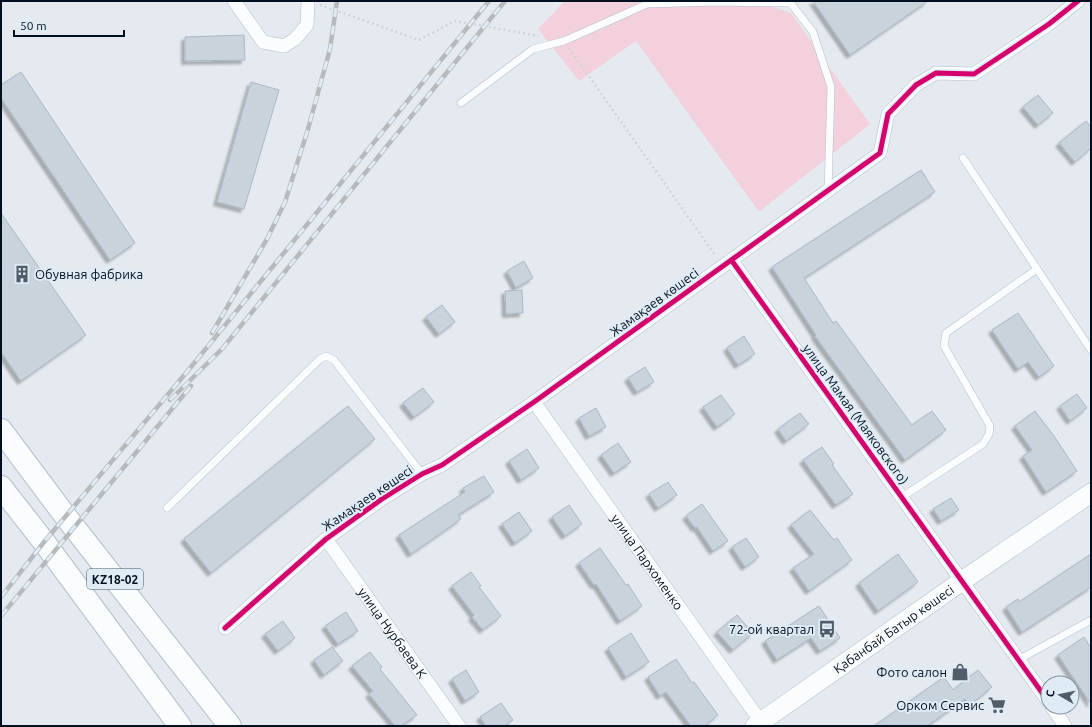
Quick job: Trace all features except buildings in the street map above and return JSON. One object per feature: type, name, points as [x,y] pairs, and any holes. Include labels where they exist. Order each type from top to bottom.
[{"type":"highway","name":"KZ18-02","points":[[1,430],[70,522],[230,726]]},
{"type":"highway","name":"KZ18-02","points":[[1,487],[44,542],[180,726]]},
{"type":"main road","name":"Қабанбай Батыр көшесі","points":[[758,724],[962,581],[1091,493]]},
{"type":"street","points":[[234,1],[263,42],[284,46],[307,25],[312,2]]},
{"type":"street","name":"Жамақаев көшесі","points":[[224,628],[326,539],[382,499],[422,474],[442,465],[534,402],[880,153],[888,114],[916,85],[936,73],[974,74],[1049,24],[1078,1]]},
{"type":"street","name":"улица Мамая (Маяковского)","points":[[728,263],[902,497],[1040,691]]},
{"type":"street","name":"улица Пархоменко","points":[[534,402],[758,724]]},
{"type":"street","name":"улица Нурбаева К","points":[[326,539],[459,726]]},
{"type":"street","points":[[1057,715],[1065,726]]},
{"type":"lane","points":[[461,103],[534,49],[564,41],[648,2],[790,2],[813,32],[831,87],[828,191]]},
{"type":"lane","points":[[963,158],[1091,350]]},
{"type":"lane","points":[[902,497],[983,444],[989,434],[990,426],[944,346],[946,333],[1037,269]]},
{"type":"lane","points":[[167,508],[320,359],[326,356],[334,360],[422,474]]},
{"type":"lane","points":[[1018,660],[1091,620]]},
{"type":"path","points":[[312,2],[419,40],[455,21],[564,41],[728,263]]},
{"type":"shaded area","points":[[565,1],[755,1],[791,13],[870,124],[759,212],[636,41],[579,81],[538,29]]},
{"type":"railway","points":[[212,333],[267,239],[285,202],[308,129],[330,49],[337,1]]},
{"type":"railway","points":[[1,597],[44,542],[191,367],[489,1]]},
{"type":"railway","points":[[170,400],[222,349],[505,1]]},
{"type":"railway","points":[[1,616],[191,386]]},
{"type":"cycle path","points":[[225,628],[326,539],[382,499],[422,474],[442,465],[534,402],[880,153],[888,114],[916,85],[936,73],[974,74],[1049,24],[1078,1]]},
{"type":"cycle path","points":[[732,261],[1040,690]]},
{"type":"place","name":"Обувная фабрика","points":[[22,274]]},
{"type":"place","name":"72-ой квартал","points":[[827,629]]},
{"type":"place","name":"Фото салон","points":[[960,672]]},
{"type":"place","name":"Орком Сервис","points":[[997,705]]}]
